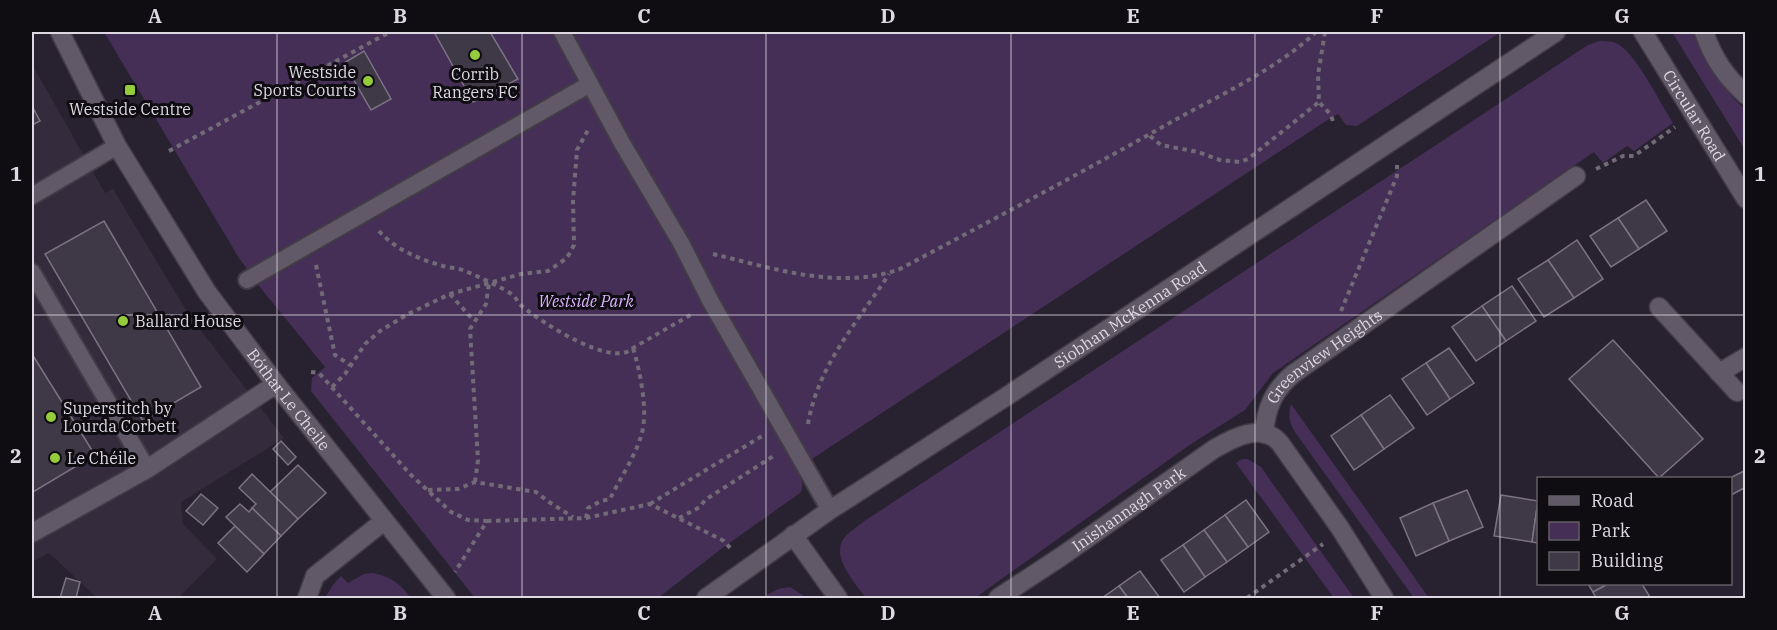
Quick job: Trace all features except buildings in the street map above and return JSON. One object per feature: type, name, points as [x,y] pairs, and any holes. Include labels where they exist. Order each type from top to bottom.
[{"type":"street","name":"Bóthar Le Cheile","points":[[60,32],[117,146],[207,292],[276,384],[446,598]]},
{"type":"street","name":"Siobhan McKenna Road","points":[[706,598],[830,510],[1556,32]]},
{"type":"street","name":"Circular Road","points":[[1643,32],[1746,199]]},
{"type":"street","points":[[1704,32],[1716,61],[1724,73],[1746,95]]},
{"type":"street","name":"Greenview Heights","points":[[1264,434],[1267,410],[1281,384],[1576,176]]},
{"type":"street","points":[[1659,308],[1737,392]]},
{"type":"street","points":[[1719,373],[1746,357]]},
{"type":"street","points":[[32,533],[147,469],[276,384]]},
{"type":"street","name":"Inishannagh Park","points":[[998,598],[1214,449],[1244,434],[1258,432],[1264,434]]},
{"type":"street","points":[[1264,434],[1280,443],[1384,598]]},
{"type":"street","points":[[307,598],[315,576],[384,521]]},
{"type":"street","points":[[793,535],[838,598]]},
{"type":"lane","points":[[562,32],[681,243],[711,302],[830,510]]},
{"type":"lane","points":[[247,280],[590,84]]},
{"type":"lane","points":[[32,196],[117,146]]},
{"type":"lane","points":[[32,272],[147,469]]},
{"type":"path","points":[[169,151],[390,32]]},
{"type":"path","points":[[681,243],[707,253],[814,276],[848,277],[889,273],[1150,136],[1273,64],[1316,32]]},
{"type":"path","points":[[1326,32],[1318,75],[1319,102],[1331,115],[1334,125]]},
{"type":"path","points":[[1150,136],[1161,145],[1198,152],[1220,160],[1240,162],[1248,159],[1319,102]]},
{"type":"path","points":[[332,387],[365,344],[380,331],[418,308],[450,294],[521,273],[548,271],[567,258],[574,245],[573,201],[576,150],[591,127],[607,115]]},
{"type":"path","points":[[1576,176],[1623,156],[1634,156],[1672,129],[1695,117]]},
{"type":"path","points":[[1335,346],[1335,325],[1397,176],[1395,138]]},
{"type":"path","points":[[364,212],[388,241],[400,249],[427,261],[463,270],[513,296],[522,307],[552,327],[588,346],[616,354],[629,353],[633,348],[711,302]]},
{"type":"path","points":[[308,245],[318,271],[334,356],[350,365]]},
{"type":"path","points":[[678,518],[700,507],[705,500],[807,434],[816,392],[837,348],[889,273]]},
{"type":"path","points":[[475,482],[478,460],[470,329],[486,304],[489,283]]},
{"type":"path","points":[[450,294],[474,321]]},
{"type":"path","points":[[586,518],[588,508],[610,499],[642,435],[640,368],[633,348]]},
{"type":"path","points":[[310,372],[319,373],[427,490],[451,512],[468,520],[586,518],[650,504],[780,424]]},
{"type":"path","points":[[427,490],[458,489],[475,482],[536,492],[573,517]]},
{"type":"path","points":[[650,504],[724,541],[731,549]]},
{"type":"path","points":[[450,575],[488,521]]},
{"type":"path","points":[[1247,598],[1341,531]]},
{"type":"shaded area","points":[[32,64],[105,193],[113,189],[189,315],[284,438],[181,502],[183,524],[217,559],[178,598],[97,598],[49,553],[32,562]]},
{"type":"green space","name":"Westside Park","points":[[104,32],[1501,32],[1357,126],[1346,125],[1338,114],[1326,121],[824,451],[796,470],[802,484],[800,493],[721,549],[658,598],[475,598],[311,391],[312,378],[325,367],[239,258]]},
{"type":"green space","points":[[1672,32],[1693,32],[1714,74],[1728,93],[1745,109],[1745,150]]},
{"type":"green space","points":[[1599,41],[1618,44],[1633,58],[1673,123],[1634,151],[1627,146],[1603,163],[1594,152],[1273,373],[1245,410],[1191,444],[975,598],[866,598],[856,585],[842,562],[840,553],[844,538],[863,522],[1588,45]]},
{"type":"green space","points":[[1291,404],[1429,598],[1414,598],[1295,432],[1290,419]]},
{"type":"green space","points":[[1242,459],[1248,459],[1261,467],[1354,598],[1334,598],[1236,463]]},
{"type":"green space","points":[[372,573],[394,581],[411,598],[325,598],[341,576],[348,583],[364,574]]},
{"type":"green space","points":[[790,587],[807,598],[761,598],[778,589]]},
{"type":"place","name":"Corrib Rangers FC","points":[[475,55]]},
{"type":"place","name":"Westside Sports Courts","points":[[368,81]]},
{"type":"place","name":"Westside Centre","points":[[130,90]]},
{"type":"place","name":"Ballard House","points":[[123,321]]},
{"type":"place","name":"Superstitch by Lourda Corbett","points":[[51,417]]},
{"type":"place","name":"Le Chéile","points":[[55,458]]}]
